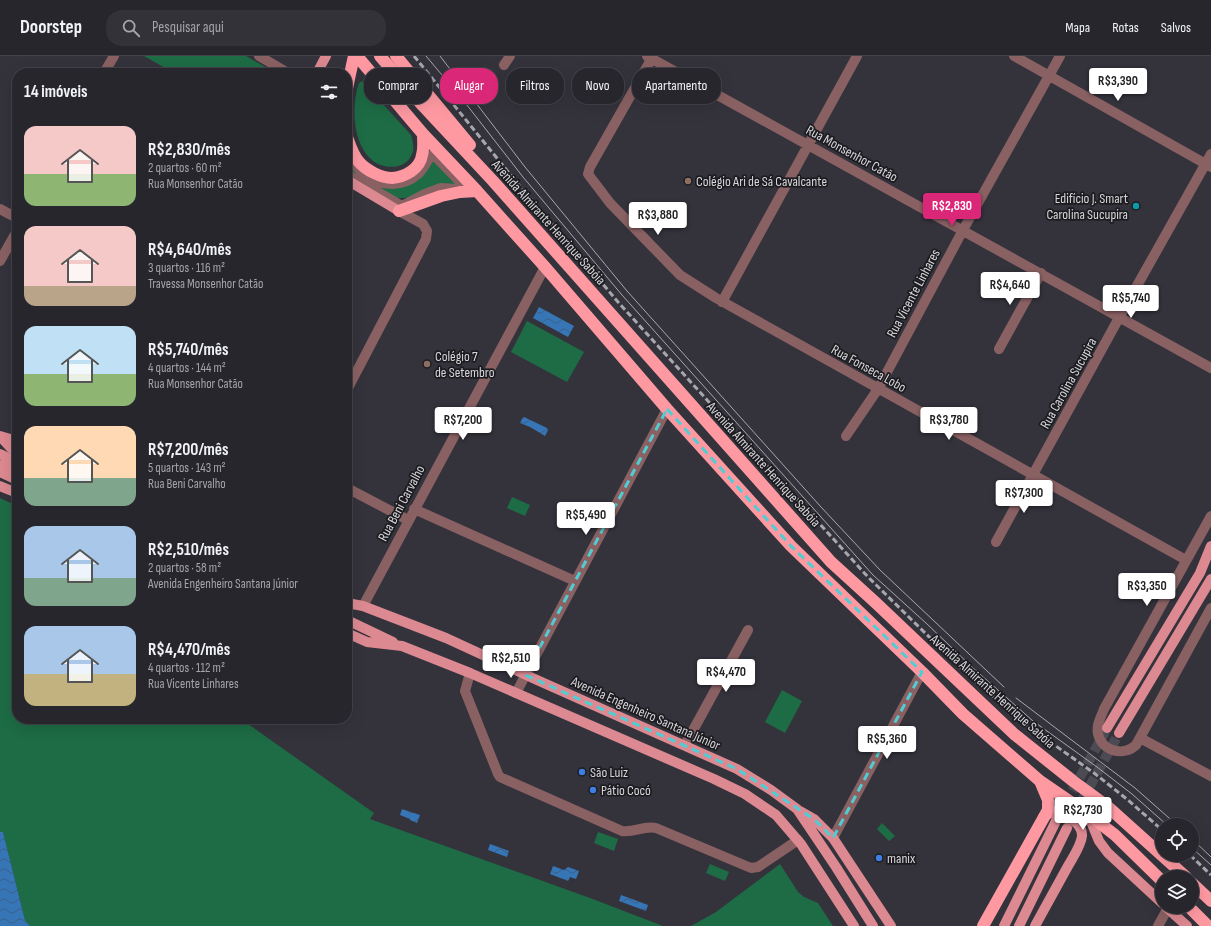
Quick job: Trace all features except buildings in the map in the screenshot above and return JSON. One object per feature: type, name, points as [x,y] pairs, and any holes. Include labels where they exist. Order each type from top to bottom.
[{"type":"highway","points":[[351,68],[354,56]]},
{"type":"highway","points":[[357,56],[423,134],[478,191],[667,408],[791,546],[922,672],[963,714],[1040,781],[1115,834],[1155,874]]},
{"type":"highway","name":"Avenida Almirante Henrique Sabóia","points":[[380,56],[831,562],[876,602],[1014,734],[1107,806],[1178,870]]},
{"type":"highway","points":[[396,56],[475,152],[493,181]]},
{"type":"highway","points":[[352,150],[359,162],[369,170],[379,175],[392,178],[410,173],[419,164],[422,156],[423,134]]},
{"type":"highway","points":[[399,211],[441,196],[460,192],[478,191]]},
{"type":"highway","points":[[983,926],[1048,810],[1048,800],[1040,781]]},
{"type":"highway","points":[[1199,890],[1211,901]]},
{"type":"highway","points":[[1195,914],[1208,926]]},
{"type":"main road","points":[[320,68],[326,56]]},
{"type":"main road","points":[[347,68],[354,56]]},
{"type":"main road","points":[[352,183],[399,211]]},
{"type":"main road","points":[[0,436],[12,440]]},
{"type":"main road","points":[[0,436],[12,449]]},
{"type":"main road","points":[[0,454],[12,460]]},
{"type":"main road","points":[[0,465],[12,469]]},
{"type":"main road","points":[[0,472],[12,478]]},
{"type":"main road","points":[[0,486],[12,491]]},
{"type":"main road","points":[[1107,728],[1200,573],[1211,546]]},
{"type":"main road","points":[[1119,733],[1211,579]]},
{"type":"main road","points":[[352,598],[363,606]]},
{"type":"main road","name":"Avenida Engenheiro Santana Júnior","points":[[352,604],[363,606],[446,638],[525,675],[737,769],[771,790],[797,809],[873,926]]},
{"type":"main road","points":[[352,623],[402,646],[470,673],[714,779],[745,794],[776,815],[798,840],[854,926]]},
{"type":"main road","points":[[352,635],[367,642],[402,646]]},
{"type":"main road","points":[[797,809],[814,819],[833,838],[891,926]]},
{"type":"main road","points":[[1035,926],[1076,851],[1082,835],[1078,825],[1064,813],[1054,811],[1044,817]]},
{"type":"main road","points":[[1088,814],[1099,841],[1108,852],[1155,897]]},
{"type":"main road","points":[[1004,926],[1058,817]]},
{"type":"main road","points":[[1019,926],[1067,828]]},
{"type":"main road","points":[[1076,851],[1086,841],[1099,841]]},
{"type":"main road","points":[[1174,914],[1187,926]]},
{"type":"street","points":[[107,68],[114,56]]},
{"type":"street","points":[[259,56],[279,68]]},
{"type":"street","points":[[504,65],[510,56]]},
{"type":"street","points":[[722,302],[857,56]]},
{"type":"street","points":[[1014,56],[1208,166]]},
{"type":"street","name":"Rua Vicente Linhares","points":[[846,436],[878,389],[963,230],[1060,56]]},
{"type":"street","name":"Rua Monsenhor Catão","points":[[650,57],[807,145],[1120,316],[1211,368]]},
{"type":"street","name":"Rua Fonseca Lobo","points":[[650,57],[590,167],[588,174],[610,203],[680,275],[722,302],[1186,560]]},
{"type":"street","points":[[352,161],[359,169],[377,182],[396,184],[407,181],[423,169],[433,154],[461,183],[461,186],[457,188],[441,188],[425,194],[402,206],[352,177]]},
{"type":"street","name":"Rua Carolina Sucupira","points":[[996,542],[1120,316],[1208,166],[1211,154]]},
{"type":"street","points":[[0,209],[12,215]]},
{"type":"street","points":[[352,380],[426,239],[427,231],[423,224],[399,211]]},
{"type":"street","points":[[0,261],[12,240]]},
{"type":"street","name":"Rua Beni Carvalho","points":[[363,606],[545,267]]},
{"type":"street","points":[[999,349],[1041,273]]},
{"type":"street","points":[[516,693],[667,408]]},
{"type":"street","points":[[352,491],[408,520]]},
{"type":"street","points":[[414,509],[575,581]]},
{"type":"street","points":[[1211,516],[1104,709],[1097,726],[1097,733],[1103,744],[1108,748],[1114,751],[1122,752],[1130,750],[1136,745],[1211,608]]},
{"type":"street","points":[[685,745],[748,630]]},
{"type":"street","points":[[833,838],[922,672]]},
{"type":"street","points":[[470,673],[465,691],[500,777],[622,831],[629,832],[648,827],[656,828],[751,868],[758,867],[798,840]]},
{"type":"street","points":[[1140,738],[1211,776]]},
{"type":"street","points":[[1158,926],[1162,914]]},
{"type":"highlighted area","points":[[667,409],[791,546],[922,672],[833,838],[814,819],[737,769],[525,675]]},
{"type":"green space","points":[[144,56],[246,56],[267,68],[165,68]]},
{"type":"green space","points":[[362,81],[364,83],[364,104],[383,104],[411,135],[413,151],[408,161],[404,164],[388,167],[378,164],[366,154],[361,145],[357,135],[354,113],[356,92],[359,83]]},
{"type":"green space","points":[[433,161],[457,184],[409,198],[394,198],[352,173],[352,167],[369,182]]},
{"type":"green space","points":[[527,321],[584,352],[567,382],[511,352]]},
{"type":"green space","points":[[512,497],[530,505],[525,516],[507,508]]},
{"type":"green space","points":[[0,498],[12,504],[12,724],[248,724],[374,813],[370,819],[590,898],[663,926],[30,926],[25,920],[3,832],[0,832]]},
{"type":"green space","points":[[782,690],[802,701],[785,733],[765,722]]},
{"type":"green space","points":[[882,823],[895,836],[889,841],[877,829]]},
{"type":"green space","points":[[598,832],[618,839],[614,851],[594,843]]},
{"type":"green space","points":[[710,864],[729,872],[725,881],[706,873]]},
{"type":"green space","points":[[780,864],[798,892],[804,897],[818,903],[833,926],[691,926],[716,912]]},
{"type":"water","points":[[539,307],[574,326],[568,337],[533,318]]},
{"type":"water","points":[[524,417],[547,428],[548,430],[545,436],[520,423]]},
{"type":"water","points":[[402,809],[420,815],[417,823],[400,815]]},
{"type":"water","points":[[0,832],[3,832],[25,920],[30,926],[0,926]]},
{"type":"water","points":[[490,844],[509,851],[507,857],[488,850]]},
{"type":"water","points":[[553,866],[564,870],[568,867],[579,871],[576,879],[570,877],[568,881],[550,874]]},
{"type":"water","points":[[621,895],[648,905],[646,911],[619,901]]},
{"type":"tunnel","points":[[1058,817],[1107,728]]},
{"type":"tunnel","points":[[1068,826],[1119,733]]},
{"type":"tram line","points":[[426,56],[463,100],[523,177],[622,295],[873,575],[973,668],[1033,721],[1097,767],[1132,794],[1159,818]]},
{"type":"tram line","points":[[440,56],[525,167],[627,291],[821,507],[880,570],[1004,687]]},
{"type":"tram line","points":[[1016,698],[1135,788],[1169,818]]},
{"type":"tram line","points":[[1199,846],[1211,857]]},
{"type":"tram line","points":[[1199,854],[1211,865]]},
{"type":"railway","points":[[414,56],[518,184],[618,302],[868,577],[967,674],[1029,727],[1094,773],[1155,824]]},
{"type":"railway","points":[[1197,862],[1211,875]]},
{"type":"place","name":"Colégio Ari de Sá Cavalcante","points":[[688,181]]},
{"type":"place","name":"Edifício J. Smart Carolina Sucupira","points":[[1136,206]]},
{"type":"place","name":"Colégio 7 de Setembro","points":[[427,364]]},
{"type":"place","name":"São Luiz","points":[[582,772]]},
{"type":"place","name":"Pátio Cocó","points":[[593,790]]},
{"type":"place","name":"manix","points":[[879,858]]}]
